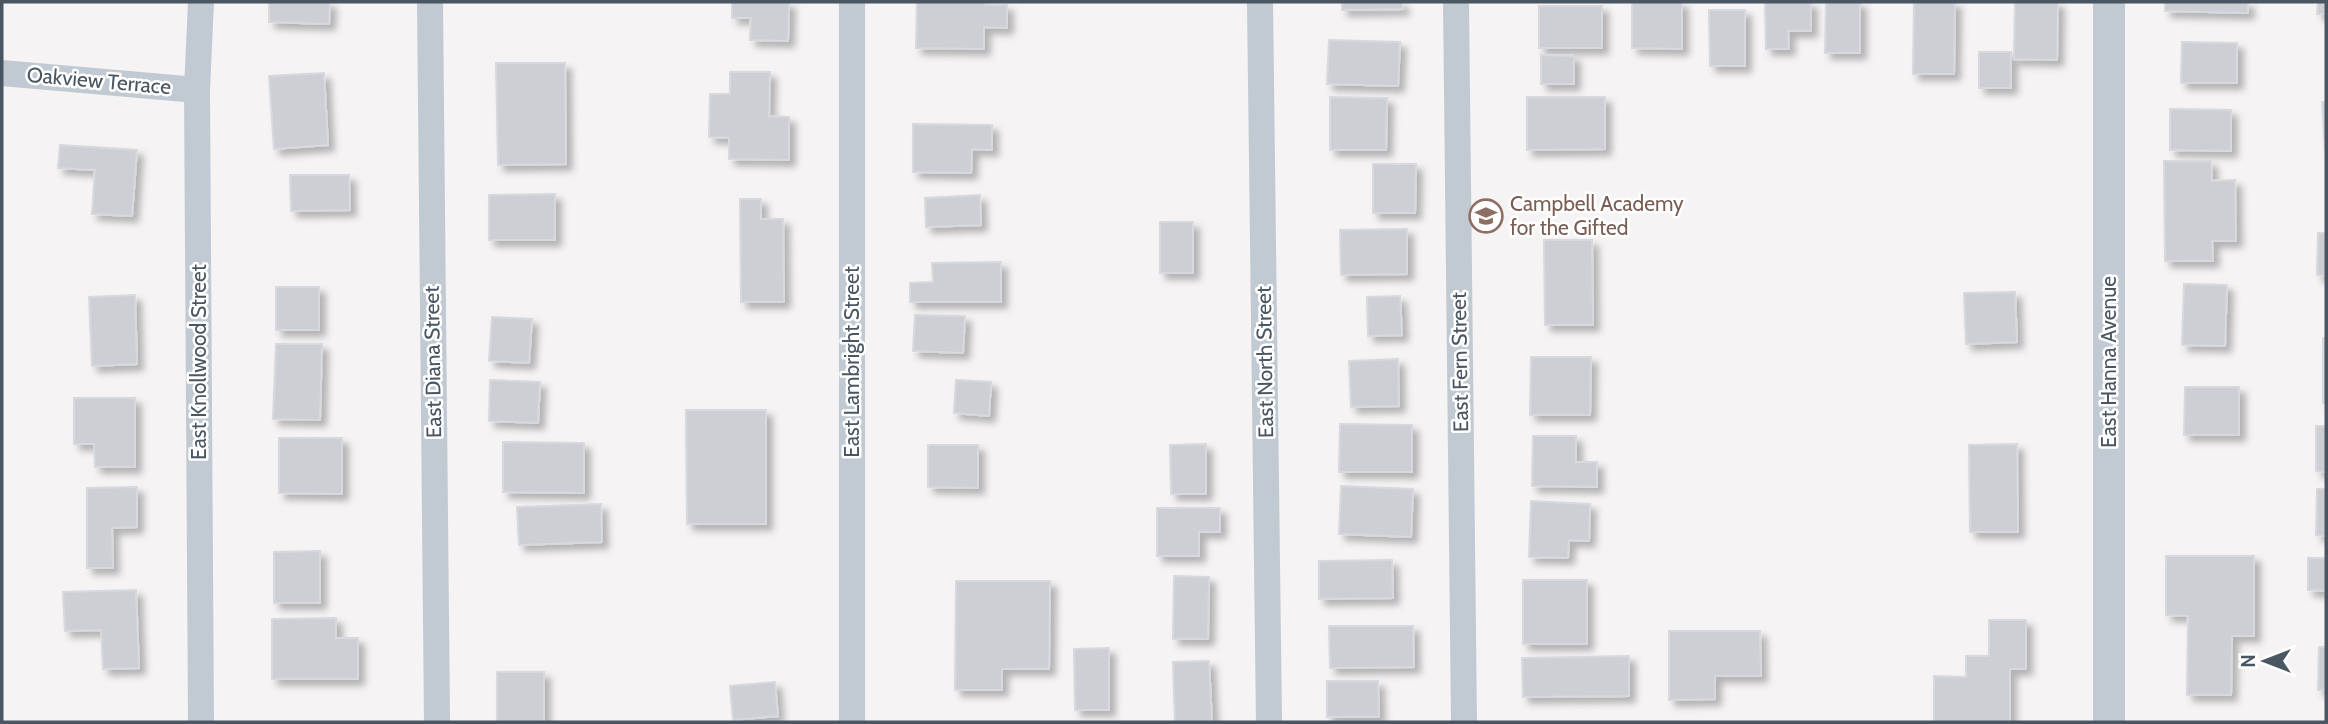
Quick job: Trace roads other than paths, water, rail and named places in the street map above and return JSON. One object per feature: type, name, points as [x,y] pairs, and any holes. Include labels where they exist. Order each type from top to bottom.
[{"type":"street","name":"East Knollwood Street","points":[[201,2],[197,90],[201,722]]},
{"type":"street","name":"East Diana Street","points":[[430,2],[437,722]]},
{"type":"street","name":"East Lambright Street","points":[[852,2],[852,722]]},
{"type":"street","name":"East North Street","points":[[1260,2],[1269,722]]},
{"type":"street","name":"East Fern Street","points":[[1456,2],[1464,722]]},
{"type":"street","name":"East Hanna Avenue","points":[[2109,2],[2109,722]]},
{"type":"street","name":"Oakview Terrace","points":[[2,72],[197,90]]},
{"type":"place","name":"Campbell Academy for the Gifted","points":[[1486,216]]}]
